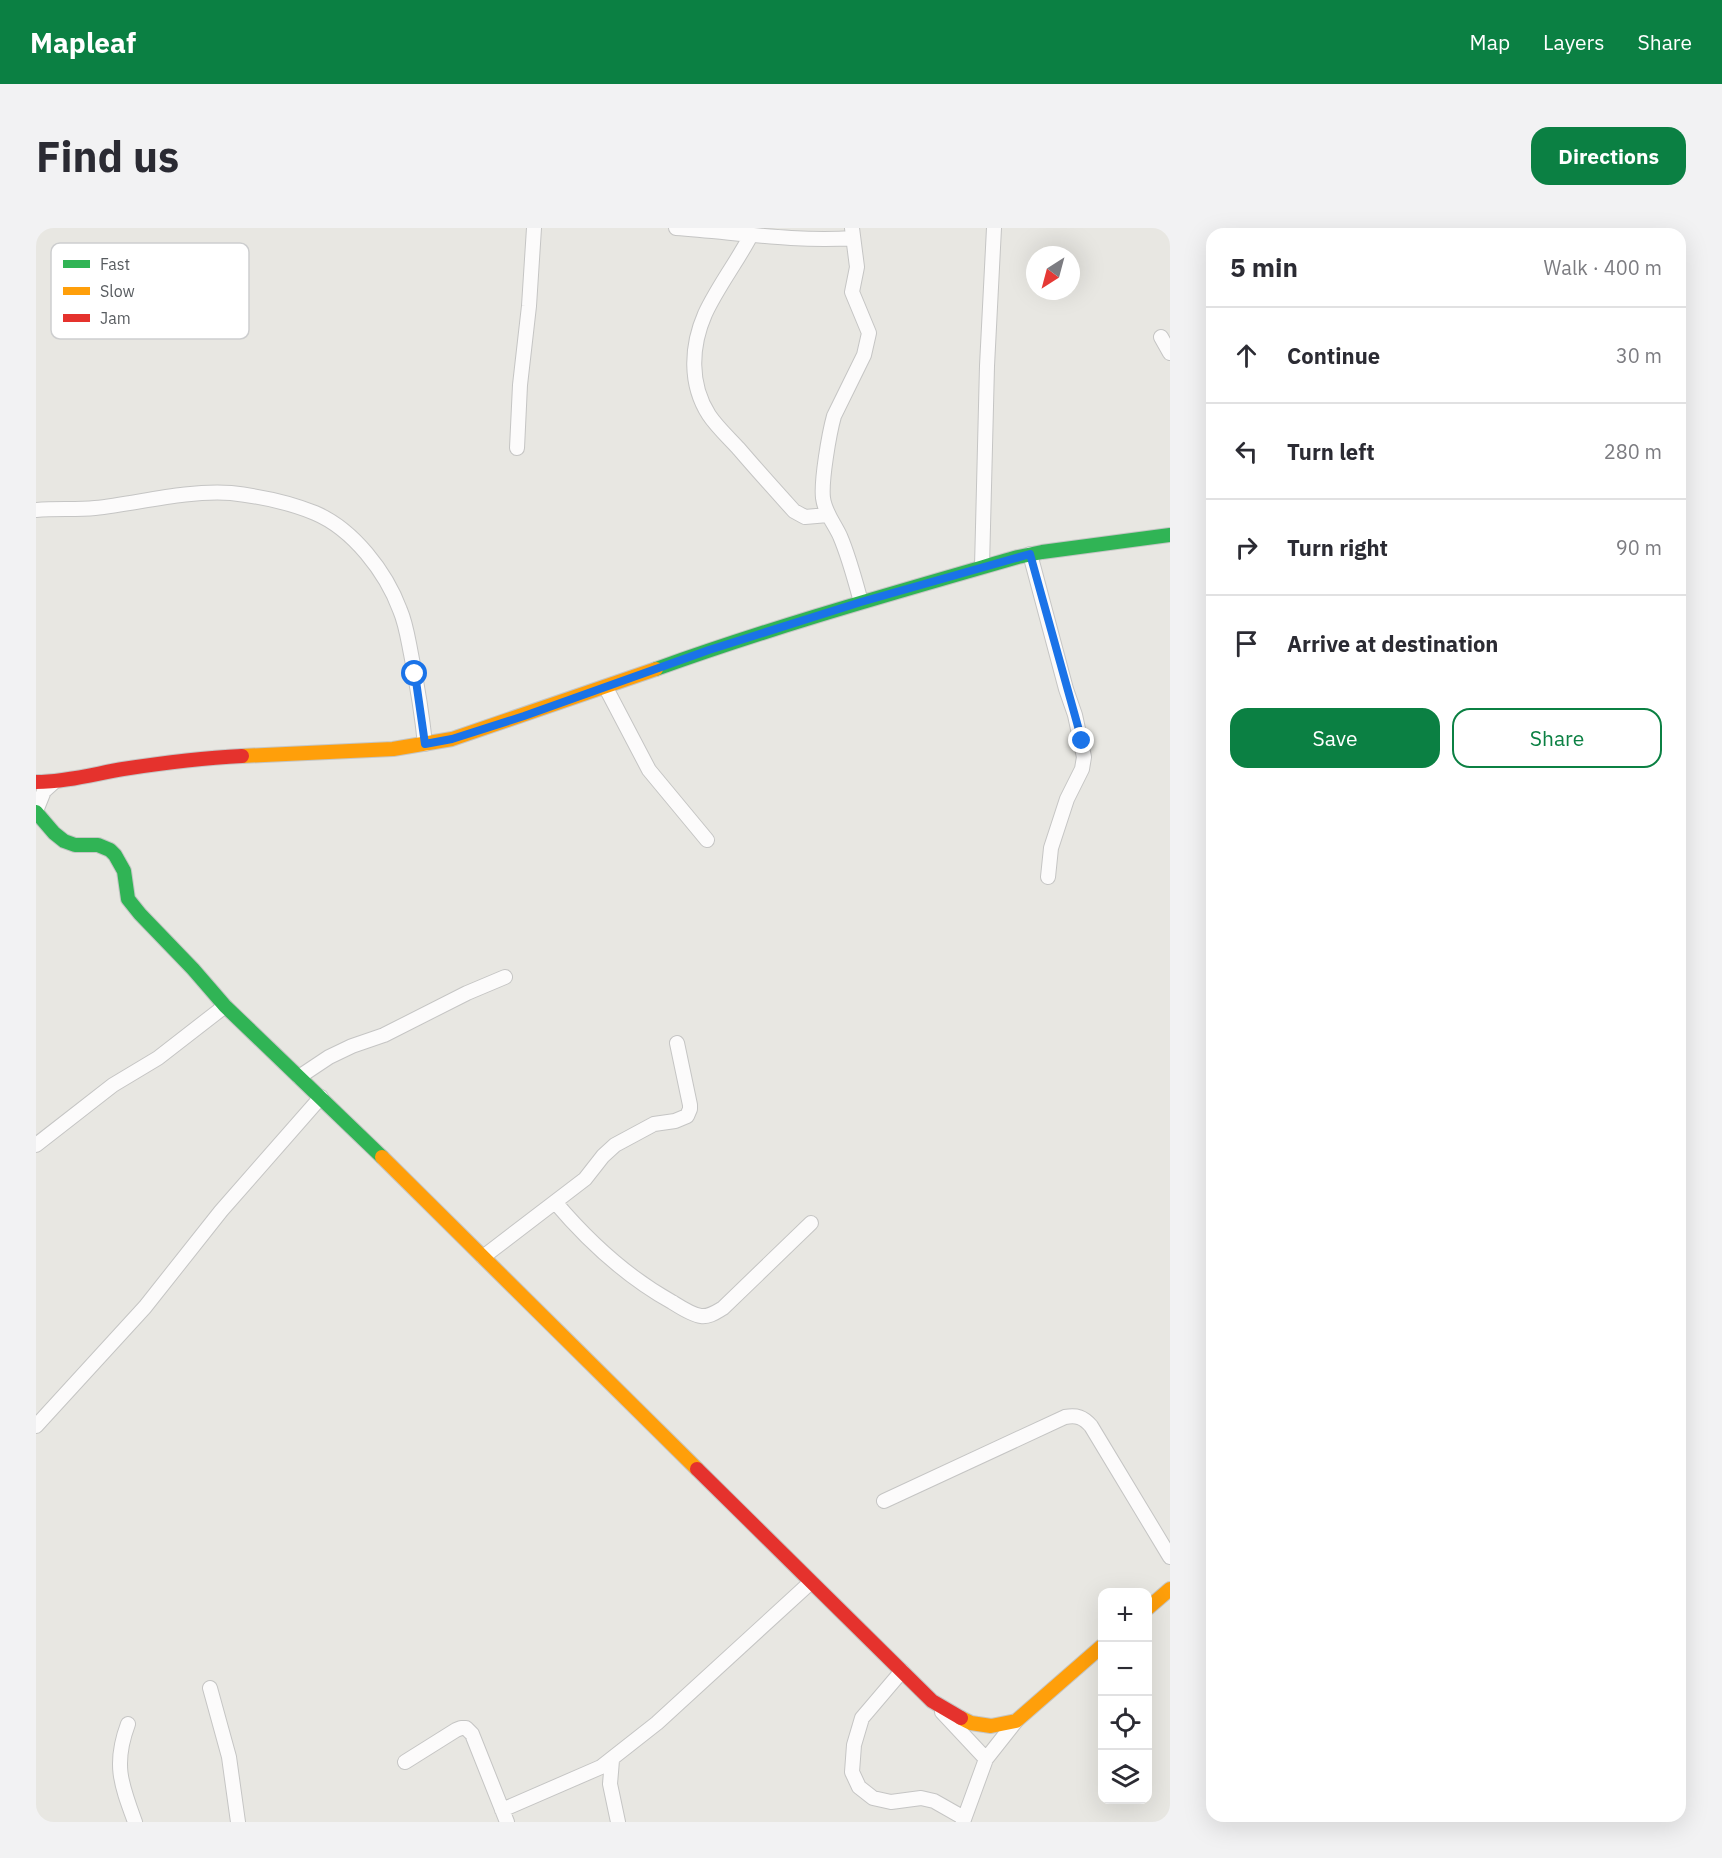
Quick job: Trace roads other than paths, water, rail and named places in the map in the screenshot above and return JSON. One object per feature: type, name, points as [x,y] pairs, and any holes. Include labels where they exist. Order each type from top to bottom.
[{"type":"street","points":[[517,448],[520,385],[530,306],[534,228]]},
{"type":"street","points":[[676,228],[820,240],[852,233],[856,267],[852,292],[869,333],[864,355],[834,416],[823,498],[828,515],[839,534],[861,602]]},
{"type":"street","points":[[982,567],[987,366],[994,228]]},
{"type":"street","points":[[751,235],[704,316],[697,336],[693,365],[696,386],[709,414],[794,511],[804,518],[828,515]]},
{"type":"street","points":[[1161,337],[1170,353]]},
{"type":"street","points":[[36,510],[93,508],[171,495],[230,493],[281,502],[315,513],[336,525],[368,557],[392,591],[400,610],[406,627],[418,691],[425,744]]},
{"type":"street","points":[[36,782],[54,782],[123,769],[221,757],[393,749],[425,744],[462,735],[606,688],[709,650],[982,567],[1030,554],[1170,535]]},
{"type":"street","points":[[1030,554],[1075,715],[1084,757],[1082,769],[1068,799],[1051,848],[1048,877]]},
{"type":"street","points":[[606,688],[650,771],[707,840]]},
{"type":"street","points":[[54,782],[45,791],[36,812],[54,833],[63,841],[75,845],[99,845],[110,850],[124,871],[128,899],[225,1006],[321,1097],[902,1671],[986,1759]]},
{"type":"street","points":[[299,1077],[337,1053],[384,1035],[467,993],[505,977]]},
{"type":"street","points":[[36,1145],[113,1085],[158,1058],[225,1006]]},
{"type":"street","points":[[483,1257],[585,1179],[615,1145],[654,1124],[675,1121],[687,1116],[690,1105],[677,1043]]},
{"type":"street","points":[[36,1426],[145,1307],[221,1211],[321,1097]]},
{"type":"street","points":[[555,1202],[578,1229],[633,1276],[658,1295],[700,1316],[712,1315],[723,1308],[811,1223]]},
{"type":"street","points":[[884,1501],[1065,1417],[1080,1417],[1091,1426],[1170,1557]]},
{"type":"street","points":[[405,1762],[456,1730],[466,1728],[472,1734],[504,1816],[612,1760],[657,1723],[811,1582]]},
{"type":"street","points":[[1152,1604],[1170,1588]]},
{"type":"street","points":[[902,1671],[862,1718],[854,1745],[852,1772],[859,1787],[873,1798],[891,1802],[921,1798],[934,1801],[964,1820],[986,1759],[1016,1721],[1098,1649]]},
{"type":"street","points":[[210,1688],[229,1757],[238,1822]]},
{"type":"street","points":[[932,1701],[975,1724],[986,1727],[1001,1726],[1016,1721]]},
{"type":"street","points":[[128,1724],[119,1751],[119,1763],[123,1785],[135,1822]]},
{"type":"street","points":[[612,1760],[610,1784],[618,1822]]}]
